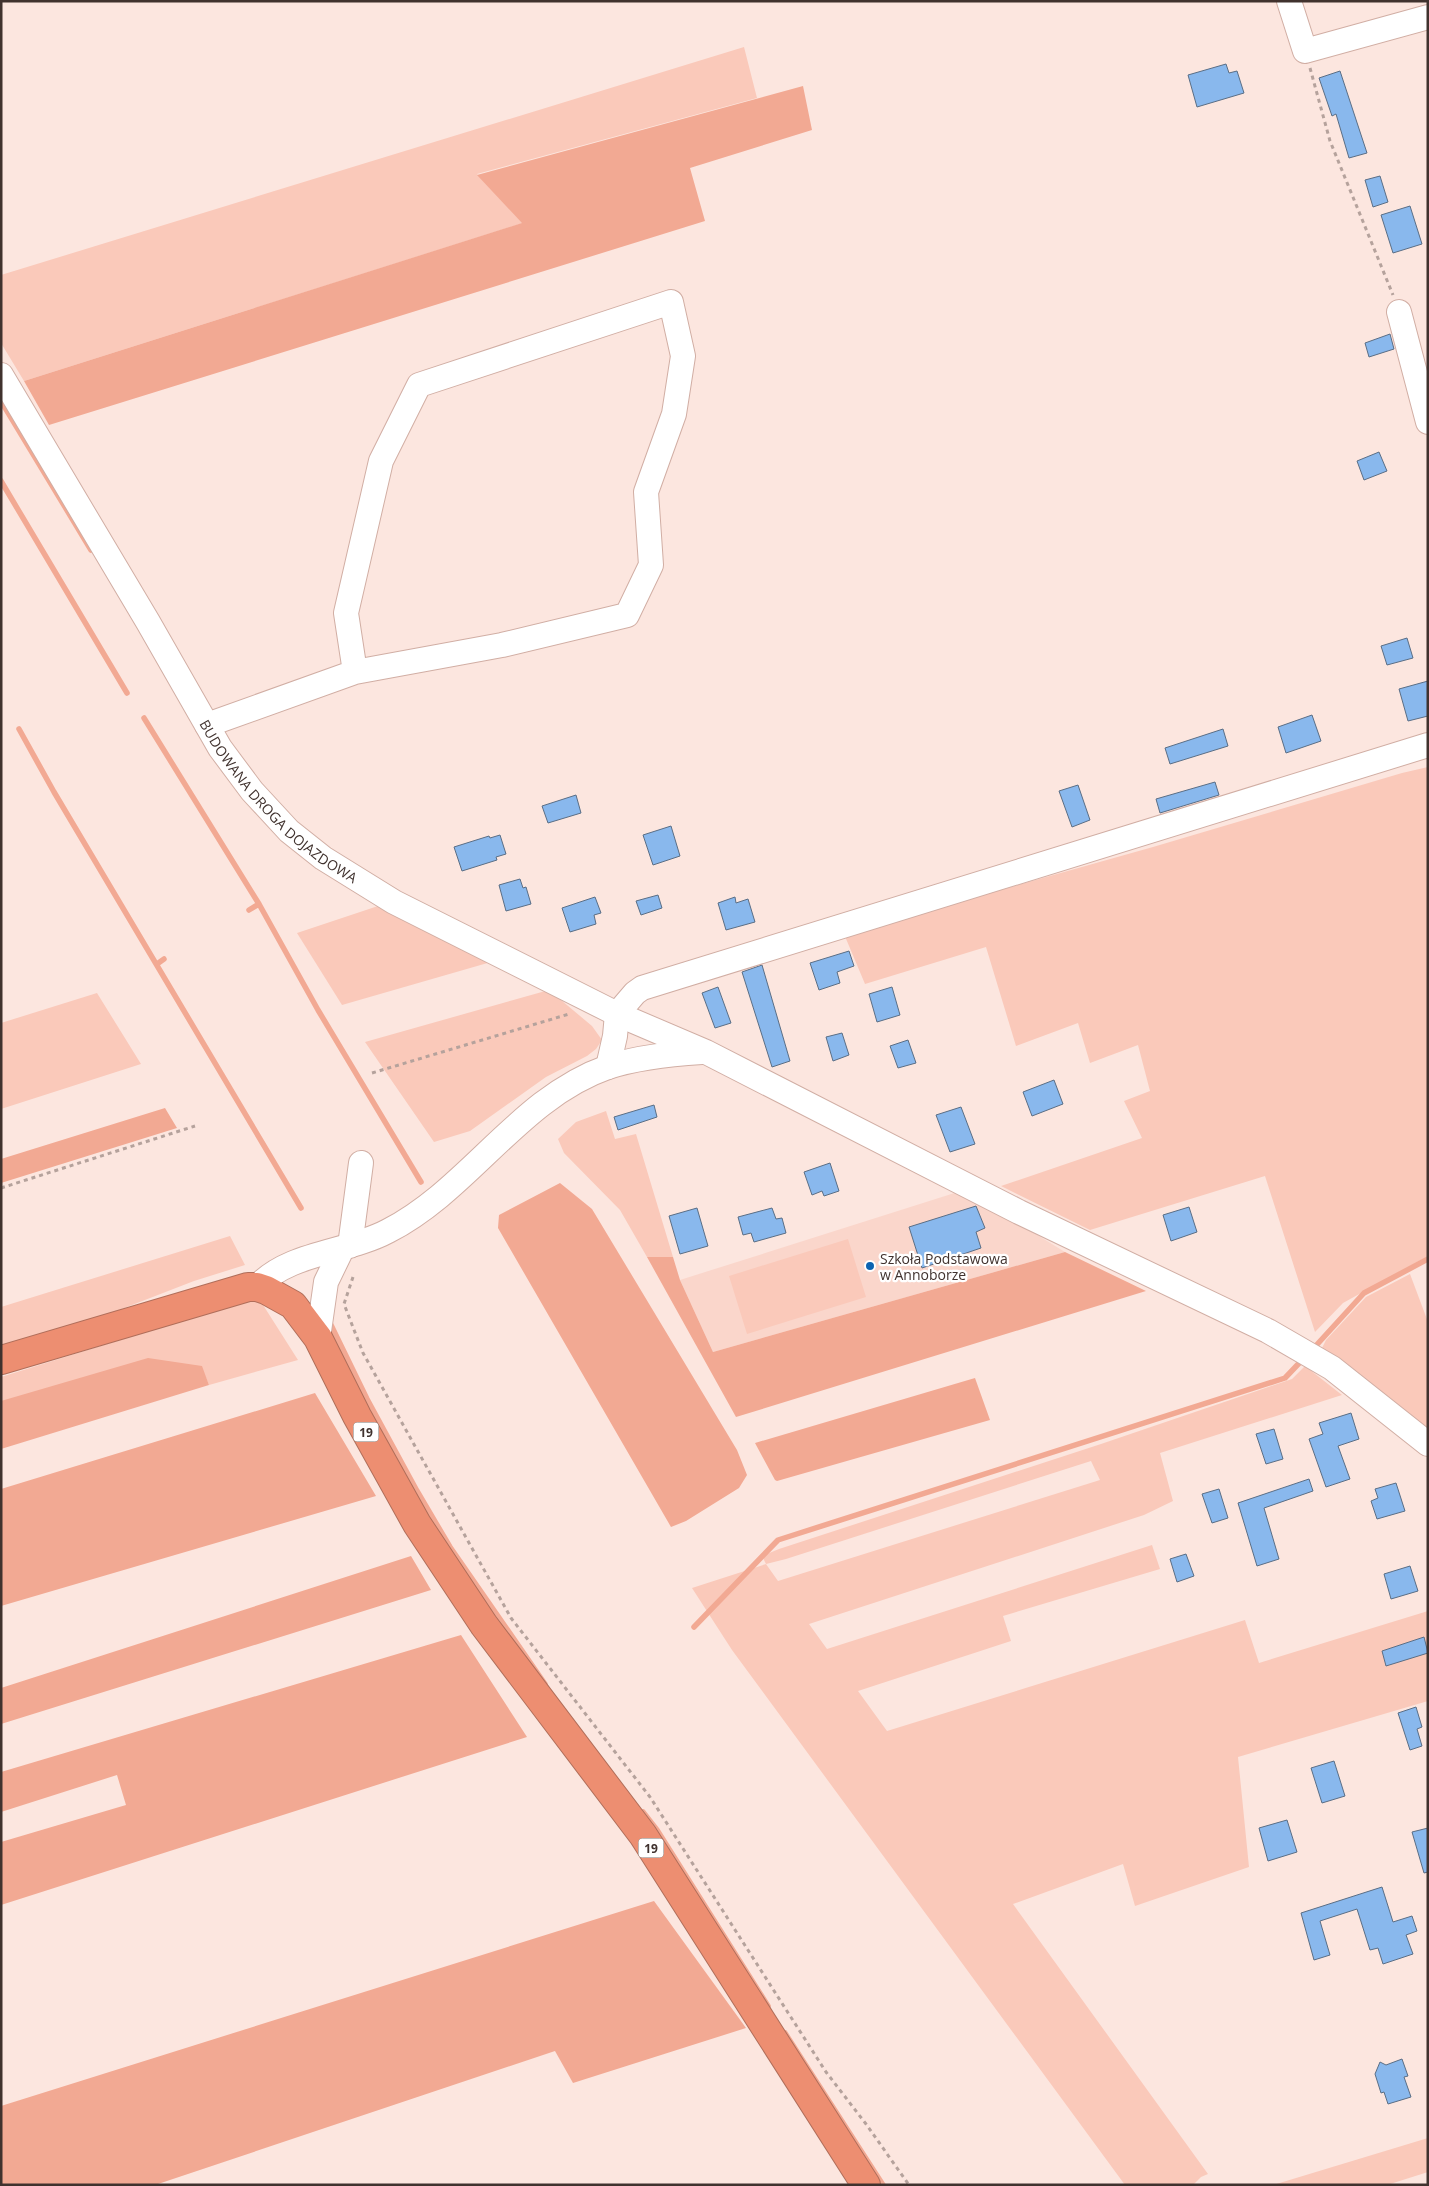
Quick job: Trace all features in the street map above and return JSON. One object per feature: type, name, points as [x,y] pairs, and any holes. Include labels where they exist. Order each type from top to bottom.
[{"type":"highway","name":"19","points":[[257,1286],[293,1306],[318,1338],[357,1416],[417,1524],[490,1633],[644,1835],[866,2185]]},
{"type":"highway","points":[[1,1360],[211,1297],[257,1286]]},
{"type":"street","points":[[1289,1],[1305,51],[1428,17]]},
{"type":"street","points":[[207,725],[355,672],[502,645],[628,615],[651,565],[646,492],[674,414],[683,356],[671,302],[418,385],[381,461],[346,613],[355,672]]},
{"type":"street","points":[[1399,312],[1428,422]]},
{"type":"street","name":"BUDOWANA DROGA DOJAZDOWA","points":[[1,375],[148,622],[181,683],[220,748],[252,790],[289,830],[323,858],[394,902],[616,1014],[706,1052],[1019,1212],[1268,1331],[1332,1368],[1428,1444]]},
{"type":"street","points":[[608,1067],[615,1036],[616,1014],[635,993],[666,979],[1428,745]]},
{"type":"street","points":[[318,1338],[326,1282],[349,1254],[433,1202],[511,1131],[562,1090],[608,1067],[650,1058],[706,1052]]},
{"type":"street","points":[[349,1254],[361,1163]]},
{"type":"street","points":[[257,1286],[264,1279],[292,1262],[349,1254]]},
{"type":"path","points":[[1305,51],[1330,141],[1399,312]]},
{"type":"path","points":[[372,1073],[576,1012],[591,1001]]},
{"type":"path","points":[[1,1188],[195,1126]]},
{"type":"path","points":[[349,1254],[344,1304],[364,1353],[511,1618],[650,1797],[826,2072],[909,2185]]},
{"type":"shaded area","points":[[744,47],[757,98],[477,174],[523,223],[24,381],[1,343],[1,275]]},
{"type":"shaded area","points":[[803,86],[812,130],[690,168],[705,221],[49,425],[24,381],[522,223],[477,175]]},
{"type":"shaded area","points":[[1428,767],[1428,1256],[1343,1303],[1315,1332],[1265,1176],[1090,1230],[1001,1186],[1142,1138],[1124,1101],[1150,1091],[1138,1045],[1090,1063],[1078,1023],[1016,1046],[986,947],[865,984],[844,934],[1153,847],[1402,773]]},
{"type":"shaded area","points":[[378,906],[491,962],[342,1005],[297,933]]},
{"type":"shaded area","points":[[549,990],[592,1026],[602,1040],[596,1049],[587,1056],[546,1077],[470,1131],[434,1142],[365,1042]]},
{"type":"shaded area","points":[[97,993],[141,1064],[1,1109],[1,1023]]},
{"type":"shaded area","points":[[165,1108],[177,1128],[1,1183],[1,1159]]},
{"type":"shaded area","points":[[606,1111],[615,1139],[636,1134],[673,1257],[647,1257],[620,1210],[564,1153],[558,1139],[576,1122]]},
{"type":"shaded area","points":[[560,1183],[592,1209],[737,1450],[747,1475],[739,1488],[686,1521],[671,1527],[498,1228],[499,1215]]},
{"type":"shaded area","name":"Szkoła Podstawowa w Annoborze","points":[[964,1190],[1065,1252],[713,1352],[680,1280]]},
{"type":"shaded area","points":[[230,1236],[245,1265],[194,1281],[101,1317],[1,1348],[1,1307]]},
{"type":"shaded area","points":[[848,1239],[866,1297],[747,1334],[729,1276]]},
{"type":"shaded area","points":[[1065,1252],[1146,1291],[736,1417],[647,1257],[673,1257],[680,1280],[713,1352]]},
{"type":"shaded area","points":[[1410,1274],[1428,1322],[1428,1433],[1322,1348],[1326,1340],[1366,1297]]},
{"type":"shaded area","points":[[258,1297],[298,1360],[209,1385],[201,1366],[1,1403],[1,1377]]},
{"type":"shaded area","points":[[148,1358],[202,1366],[209,1385],[1,1449],[1,1401]]},
{"type":"shaded area","points":[[1305,1366],[1342,1395],[1160,1453],[1173,1501],[1144,1515],[809,1624],[827,1649],[1152,1545],[1160,1569],[1003,1616],[1011,1641],[858,1691],[887,1731],[1245,1620],[1259,1663],[1428,1611],[1428,1701],[1238,1757],[1249,1867],[1135,1906],[1123,1864],[1013,1904],[1208,2174],[1201,2177],[1193,2185],[1125,2185],[732,1650],[692,1588],[766,1564],[762,1556],[779,1549],[1101,1444],[1292,1379]],"holes":[[[1091,1461],[1100,1480],[778,1581],[766,1564]]]},
{"type":"shaded area","points":[[975,1378],[990,1420],[777,1481],[755,1443]]},
{"type":"shaded area","points":[[315,1393],[376,1496],[1,1606],[1,1489]]},
{"type":"shaded area","points":[[411,1556],[431,1590],[1,1724],[1,1688]]},
{"type":"shaded area","points":[[461,1635],[527,1737],[1,1905],[1,1842],[126,1805],[117,1775],[1,1812],[1,1772]]},
{"type":"shaded area","points":[[654,1901],[746,2028],[573,2083],[555,2051],[155,2185],[1,2185],[1,2106]]},
{"type":"shaded area","points":[[1428,2138],[1428,2172],[1387,2185],[1273,2185]]},
{"type":"building","points":[[1226,64],[1229,73],[1237,71],[1244,93],[1197,107],[1188,75]]},
{"type":"building","points":[[1340,71],[1367,153],[1349,158],[1336,114],[1332,116],[1319,78]]},
{"type":"building","points":[[1380,176],[1388,202],[1373,207],[1365,180]]},
{"type":"building","points":[[1410,206],[1422,244],[1393,253],[1381,215]]},
{"type":"building","points":[[1390,334],[1394,349],[1369,357],[1365,343]]},
{"type":"building","points":[[1379,452],[1387,471],[1364,480],[1357,461]]},
{"type":"building","points":[[1407,638],[1413,658],[1387,665],[1381,646]]},
{"type":"building","points":[[1428,681],[1428,716],[1408,721],[1399,689]]},
{"type":"building","points":[[1312,715],[1321,741],[1286,753],[1278,727]]},
{"type":"building","points":[[1223,729],[1228,746],[1170,764],[1165,748]]},
{"type":"building","points":[[1215,782],[1219,795],[1160,813],[1156,799]]},
{"type":"building","points":[[1078,785],[1090,820],[1072,827],[1059,791]]},
{"type":"building","points":[[576,795],[581,813],[548,823],[542,806]]},
{"type":"building","points":[[671,826],[680,856],[653,865],[643,835]]},
{"type":"building","points":[[500,835],[506,854],[496,857],[497,860],[462,871],[454,847],[489,836],[490,838]]},
{"type":"building","points":[[520,879],[523,888],[526,887],[531,904],[506,911],[499,885]]},
{"type":"building","points":[[658,895],[662,908],[641,915],[636,901]]},
{"type":"building","points":[[595,897],[601,913],[594,915],[596,924],[570,932],[562,908]]},
{"type":"building","points":[[735,897],[736,903],[748,899],[755,922],[726,930],[718,903]]},
{"type":"building","points":[[849,951],[854,966],[837,972],[840,983],[819,990],[810,963]]},
{"type":"building","points":[[762,965],[790,1061],[772,1067],[742,972]]},
{"type":"building","points":[[718,987],[731,1023],[715,1028],[702,993]]},
{"type":"building","points":[[892,987],[900,1015],[877,1022],[869,994]]},
{"type":"building","points":[[842,1033],[849,1055],[833,1061],[826,1037]]},
{"type":"building","points":[[908,1040],[916,1063],[898,1068],[890,1046]]},
{"type":"building","points":[[1054,1080],[1063,1104],[1032,1116],[1023,1092]]},
{"type":"building","points":[[654,1105],[657,1117],[618,1130],[614,1117]]},
{"type":"building","points":[[961,1107],[975,1144],[950,1152],[936,1115]]},
{"type":"building","points":[[830,1163],[839,1191],[824,1196],[822,1191],[812,1195],[804,1172]]},
{"type":"building","points":[[976,1206],[985,1228],[976,1232],[981,1248],[922,1268],[909,1227]]},
{"type":"building","points":[[1189,1207],[1197,1232],[1171,1241],[1163,1215]]},
{"type":"building","points":[[697,1208],[708,1246],[680,1254],[669,1216]]},
{"type":"building","points":[[772,1208],[776,1219],[782,1218],[786,1233],[754,1242],[751,1233],[743,1235],[738,1217]]},
{"type":"building","points":[[1351,1413],[1359,1439],[1338,1446],[1350,1479],[1326,1487],[1309,1439],[1323,1434],[1319,1423]]},
{"type":"building","points":[[1274,1429],[1283,1459],[1266,1464],[1256,1434]]},
{"type":"building","points":[[1309,1479],[1313,1491],[1264,1508],[1279,1559],[1257,1566],[1238,1503]]},
{"type":"building","points":[[1396,1483],[1405,1511],[1377,1519],[1371,1501],[1378,1498],[1375,1489]]},
{"type":"building","points":[[1219,1489],[1228,1518],[1212,1523],[1202,1494]]},
{"type":"building","points":[[1186,1554],[1194,1576],[1177,1582],[1170,1559]]},
{"type":"building","points":[[1410,1566],[1418,1591],[1391,1599],[1384,1574]]},
{"type":"building","points":[[1424,1637],[1428,1653],[1386,1666],[1382,1651]]},
{"type":"building","points":[[1416,1707],[1422,1727],[1417,1729],[1422,1746],[1410,1750],[1398,1713]]},
{"type":"building","points":[[1334,1761],[1345,1796],[1322,1803],[1311,1768]]},
{"type":"building","points":[[1287,1820],[1297,1852],[1268,1861],[1259,1828]]},
{"type":"building","points":[[1428,1828],[1428,1872],[1424,1873],[1412,1832]]},
{"type":"building","points":[[1382,1887],[1393,1922],[1412,1916],[1417,1931],[1406,1935],[1413,1954],[1383,1964],[1378,1948],[1370,1950],[1357,1909],[1320,1921],[1330,1955],[1314,1960],[1301,1913]]},
{"type":"building","points":[[1402,2059],[1408,2076],[1404,2077],[1411,2097],[1388,2104],[1384,2092],[1381,2093],[1375,2074],[1380,2062],[1386,2065]]},
{"type":"waterway","points":[[1,401],[91,550]]},
{"type":"waterway","points":[[1,481],[127,693]]},
{"type":"waterway","points":[[144,718],[259,904],[318,1010],[421,1182]]},
{"type":"waterway","points":[[19,729],[54,792],[301,1208]]},
{"type":"waterway","points":[[249,910],[259,904]]},
{"type":"waterway","points":[[157,964],[164,959]]},
{"type":"waterway","points":[[1312,1350],[1364,1293],[1428,1259]]},
{"type":"waterway","points":[[330,1323],[367,1399],[450,1547],[545,1684]]},
{"type":"waterway","points":[[694,1627],[778,1540],[1285,1378],[1304,1358]]},
{"type":"waterway","points":[[643,1812],[657,1830],[768,2006]]},
{"type":"waterway","points":[[785,2033],[883,2185]]},
{"type":"place","name":"Szkoła Podstawowa w Annoborze","points":[[870,1266]]}]
